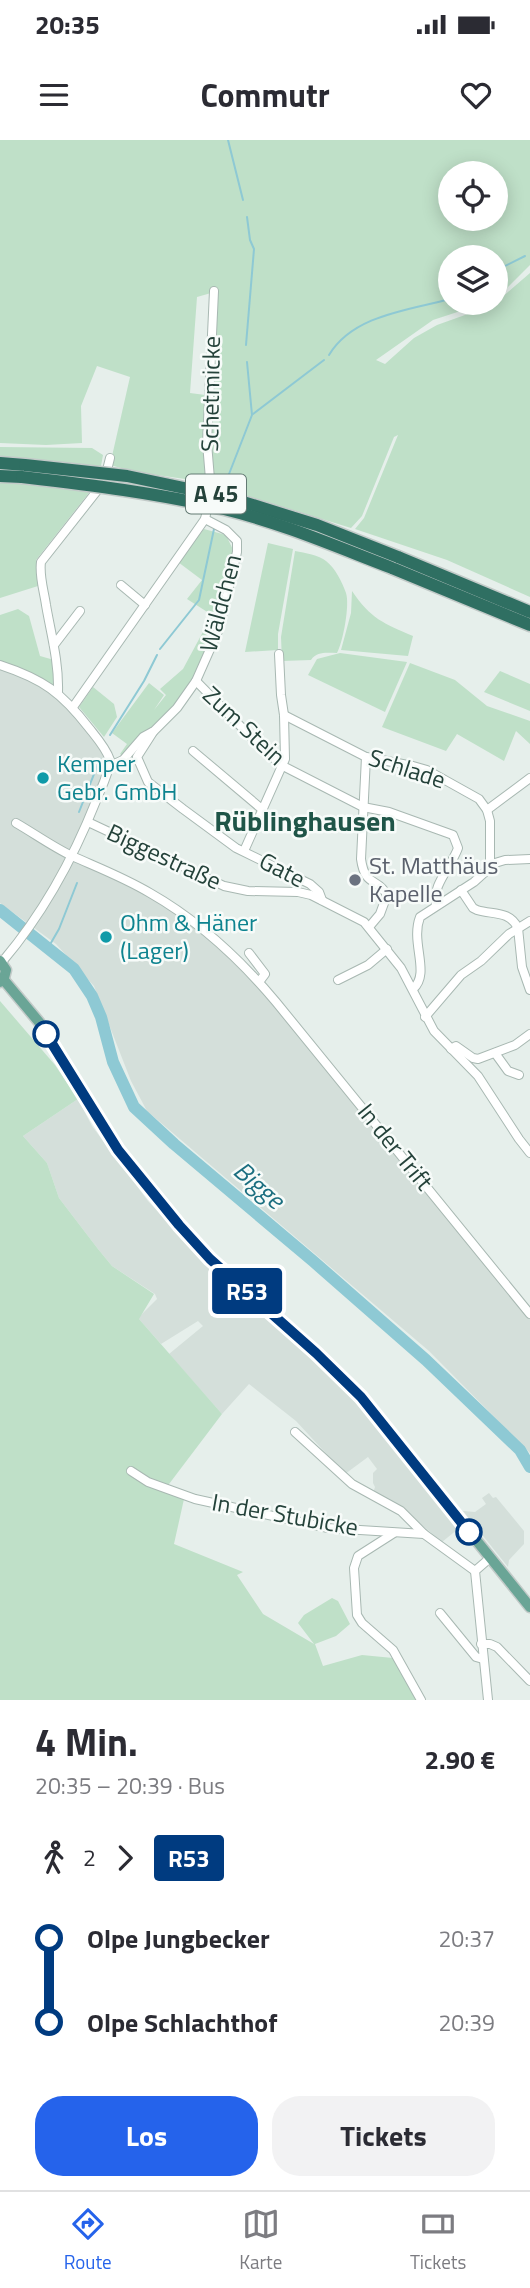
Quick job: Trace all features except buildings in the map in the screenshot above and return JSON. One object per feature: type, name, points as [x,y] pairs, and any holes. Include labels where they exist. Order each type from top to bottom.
[{"type":"highway","name":"A 45","points":[[0,463],[24,471],[225,509],[395,562],[530,611]]},
{"type":"highway","name":"A 45","points":[[0,476],[24,471]]},
{"type":"highway","name":"A 45","points":[[395,562],[530,625]]},
{"type":"main road","points":[[1,962],[6,970],[2,981],[39,1022],[118,1150],[179,1225],[210,1259],[332,1367],[361,1397],[530,1607]]},
{"type":"street","name":"Schetmicke","points":[[73,707],[205,519],[211,491],[207,443],[214,291]]},
{"type":"street","points":[[58,692],[58,672],[40,570],[46,555],[104,482],[110,458]]},
{"type":"street","name":"Wäldchen","points":[[88,822],[110,766],[123,760],[143,737],[154,731],[177,708],[196,681],[219,629],[237,552],[237,541],[226,530],[205,519]]},
{"type":"street","points":[[121,585],[145,604]]},
{"type":"street","points":[[54,645],[80,611]]},
{"type":"street","points":[[244,851],[283,766],[284,715],[279,654]]},
{"type":"street","points":[[0,665],[58,692],[73,707],[108,754],[110,766]]},
{"type":"street","name":"Zum Stein","points":[[196,681],[283,766],[363,807],[398,815],[453,835],[458,848],[435,895],[436,905]]},
{"type":"street","name":"Schlade","points":[[284,715],[366,757],[426,770],[479,799],[488,810]]},
{"type":"street","name":"Gate","points":[[154,731],[137,757],[148,782],[236,848],[310,884],[319,892],[322,900]]},
{"type":"street","points":[[193,751],[263,810]]},
{"type":"street","points":[[366,757],[361,859],[363,874],[383,888],[387,895],[380,914],[369,927]]},
{"type":"street","points":[[490,867],[491,832],[488,810],[530,778]]},
{"type":"street","name":"Biggestraße","points":[[1,962],[36,918],[72,856],[88,822],[224,886],[248,891],[298,892],[322,900],[369,927],[413,989],[434,1031],[478,1076],[530,1153]]},
{"type":"street","name":"In der Trift","points":[[16,823],[72,856],[127,880],[205,930],[259,982],[530,1314]]},
{"type":"street","points":[[413,989],[421,981],[422,974],[416,926],[420,917],[474,882],[490,867],[505,860],[530,859]]},
{"type":"street","points":[[461,890],[473,908],[508,916],[518,928],[522,967],[530,990]]},
{"type":"street","points":[[425,1017],[461,975],[481,961],[503,939],[530,921]]},
{"type":"street","points":[[338,980],[368,965],[387,949]]},
{"type":"street","name":"In der Trift","points":[[248,953],[265,974],[259,982]]},
{"type":"street","points":[[451,1049],[456,1046],[475,1059],[515,1045],[530,1034]]},
{"type":"street","points":[[495,1054],[508,1071],[519,1075]]},
{"type":"street","points":[[295,1432],[352,1483],[401,1511],[424,1534],[475,1571],[488,1700]]},
{"type":"street","name":"In der Stubicke","points":[[131,1471],[148,1482],[195,1499],[328,1528],[424,1534]]},
{"type":"street","points":[[395,1533],[358,1556],[354,1568],[357,1615],[362,1623],[393,1650],[421,1700]]},
{"type":"street","points":[[475,1571],[490,1558]]},
{"type":"street","points":[[440,1613],[476,1657],[483,1658]]},
{"type":"street","points":[[481,1644],[497,1647],[530,1681]]},
{"type":"shaded area","points":[[0,666],[58,692],[110,760],[72,856],[179,911],[259,982],[530,1314],[530,1453],[429,1351],[147,1111],[131,1081],[94,986],[56,944],[0,903]]},
{"type":"shaded area","points":[[78,1099],[92,1126],[148,1201],[225,1282],[339,1384],[384,1435],[458,1529],[442,1542],[410,1515],[373,1493],[373,1473],[377,1469],[368,1457],[345,1474],[296,1421],[249,1384],[222,1414],[169,1354],[203,1326],[198,1321],[161,1344],[138,1318],[157,1299],[155,1294],[112,1266],[59,1198],[47,1163],[23,1136]]},
{"type":"shaded area","points":[[489,1493],[493,1498],[496,1497],[524,1531],[524,1544],[509,1560],[508,1567],[463,1511],[475,1512],[486,1504],[482,1498]]},
{"type":"green space","points":[[0,140],[530,140],[530,265],[508,287],[508,245],[438,245],[438,315],[448,315],[433,320],[376,360],[385,364],[414,338],[437,325],[465,315],[508,315],[508,292],[530,273],[530,597],[447,560],[355,529],[364,518],[398,435],[394,437],[362,516],[351,528],[199,481],[136,472],[110,465],[130,377],[97,366],[81,406],[82,443],[0,443]],"holes":[[[218,291],[213,396],[190,393],[197,297]]]},
{"type":"green space","points":[[0,447],[92,448],[103,455],[99,477],[36,560],[38,586],[0,598]]},
{"type":"green space","points":[[204,529],[226,535],[235,554],[220,626],[178,708],[125,757],[120,754],[127,744],[112,733],[149,683],[164,695],[154,710],[166,695],[160,689],[183,669],[212,615],[187,599],[202,580],[178,562]]},
{"type":"green space","points":[[268,543],[293,549],[278,634],[278,650],[245,652]]},
{"type":"green space","points":[[295,551],[320,557],[333,568],[346,593],[346,614],[342,641],[337,653],[319,654],[311,660],[282,661],[281,637]]},
{"type":"green space","points":[[352,591],[378,619],[413,636],[408,656],[341,650],[351,613]]},
{"type":"green space","points":[[18,609],[29,616],[40,656],[54,660],[58,688],[0,662],[0,615]]},
{"type":"green space","points":[[340,653],[407,662],[385,712],[308,675],[317,659]]},
{"type":"green space","points":[[410,663],[455,680],[487,706],[530,721],[530,744],[516,731],[504,761],[457,734],[446,751],[382,727]]},
{"type":"green space","points":[[500,671],[530,684],[530,711],[484,692]]},
{"type":"green space","points":[[93,687],[114,704],[117,717],[104,737],[79,707]]},
{"type":"green space","points":[[0,1001],[55,1065],[78,1099],[23,1136],[47,1163],[59,1198],[112,1266],[154,1294],[139,1319],[222,1414],[163,1492],[184,1499],[174,1544],[243,1572],[237,1575],[263,1614],[314,1644],[298,1623],[304,1615],[332,1598],[338,1601],[350,1624],[336,1636],[315,1644],[323,1666],[362,1655],[393,1658],[417,1700],[0,1700]]},
{"type":"waterway","name":"Schetmicke","points":[[228,140],[243,200]]},
{"type":"waterway","name":"Schetmicke","points":[[246,345],[254,249],[247,217]]},
{"type":"waterway","points":[[508,264],[525,256]]},
{"type":"waterway","points":[[329,355],[352,331],[367,323],[383,316],[438,302]]},
{"type":"waterway","points":[[253,414],[324,360]]},
{"type":"waterway","name":"Schetmicke","points":[[222,492],[252,415],[247,362]]},
{"type":"waterway","name":"Schetmicke","points":[[160,649],[199,600],[214,529]]},
{"type":"waterway","name":"Schetmicke","points":[[110,735],[157,655]]},
{"type":"waterway","name":"Schetmicke","points":[[79,812],[100,759]]},
{"type":"waterway","name":"Schetmicke","points":[[48,948],[59,929],[77,883]]},
{"type":"waterway","name":"Bigge","points":[[0,910],[74,969],[92,996],[101,1017],[113,1062],[134,1107],[426,1360],[520,1450],[530,1467]]},
{"type":"bus line","name":"R53","points":[[46,1034],[118,1150],[179,1225],[210,1259],[332,1367],[361,1397],[469,1532]]},
{"type":"place","name":"Kemper Gebr. GmbH","points":[[43,778]]},
{"type":"place","name":"St. Matthäus Kapelle","points":[[355,880]]},
{"type":"place","name":"Ohm & Häner (Lager)","points":[[106,937]]},
{"type":"district","name":"Rüblinghausen","points":[[305,821]]}]
